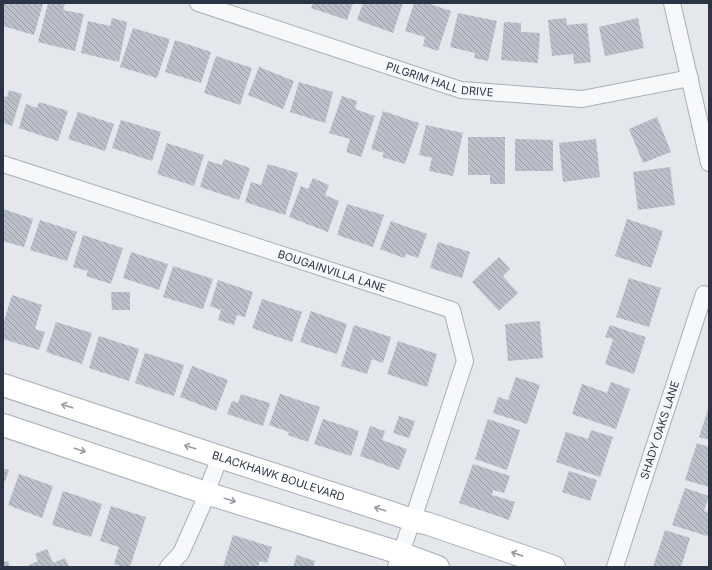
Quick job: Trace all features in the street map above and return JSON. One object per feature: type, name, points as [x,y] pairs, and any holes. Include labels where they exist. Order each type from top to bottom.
[{"type":"main road","name":"BLACKHAWK BOULEVARD","points":[[3,385],[412,520],[429,524],[554,567]]},
{"type":"main road","points":[[3,425],[206,493],[398,560],[438,567]]},
{"type":"street","name":"PILGRIM HALL DRIVE","points":[[198,3],[461,90],[582,98],[690,78]]},
{"type":"street","points":[[672,3],[709,162]]},
{"type":"street","name":"BOUGAINVILLA LANE","points":[[3,164],[452,310],[465,361],[412,520]]},
{"type":"street","name":"SHADY OAKS LANE","points":[[615,567],[704,294]]},
{"type":"street","points":[[168,567],[181,553],[202,506],[220,457]]},
{"type":"street","points":[[398,560],[412,520]]},
{"type":"building","points":[[3,3],[43,4],[34,35],[3,26]]},
{"type":"building","points":[[48,3],[65,3],[63,10],[84,14],[75,51],[38,42]]},
{"type":"building","points":[[313,3],[353,3],[347,20],[311,8]]},
{"type":"building","points":[[363,3],[403,3],[393,33],[357,20]]},
{"type":"building","points":[[414,3],[427,3],[451,11],[438,51],[423,46],[425,37],[405,31]]},
{"type":"building","points":[[458,13],[497,21],[488,61],[474,58],[475,53],[450,47]]},
{"type":"building","points":[[112,18],[127,22],[119,62],[81,53],[88,21],[110,26]]},
{"type":"building","points":[[566,18],[567,25],[587,23],[591,62],[574,64],[573,54],[552,56],[548,20]]},
{"type":"building","points":[[638,18],[644,48],[605,56],[599,27]]},
{"type":"building","points":[[504,22],[521,23],[521,32],[540,33],[538,63],[501,60]]},
{"type":"building","points":[[133,28],[170,39],[157,78],[120,67]]},
{"type":"building","points":[[175,40],[211,52],[201,83],[165,72]]},
{"type":"building","points":[[216,56],[252,68],[240,105],[204,93]]},
{"type":"building","points":[[259,67],[294,81],[283,109],[248,95]]},
{"type":"building","points":[[299,82],[333,92],[325,123],[290,112]]},
{"type":"building","points":[[9,90],[22,94],[12,126],[3,123],[3,96],[7,97]]},
{"type":"building","points":[[342,96],[357,101],[355,109],[375,116],[361,157],[346,152],[350,139],[329,133]]},
{"type":"building","points":[[39,102],[68,111],[58,141],[19,128],[26,104],[37,108]]},
{"type":"building","points":[[383,111],[419,123],[405,164],[382,157],[384,153],[371,149]]},
{"type":"building","points":[[78,112],[114,124],[105,151],[68,139]]},
{"type":"building","points":[[657,117],[671,152],[643,163],[629,129]]},
{"type":"building","points":[[121,120],[161,132],[152,161],[112,148]]},
{"type":"building","points":[[426,125],[463,133],[453,176],[429,171],[432,158],[419,155]]},
{"type":"building","points":[[468,137],[505,137],[505,184],[490,184],[490,175],[468,175]]},
{"type":"building","points":[[515,139],[553,140],[553,171],[515,171]]},
{"type":"building","points":[[596,139],[600,177],[563,182],[559,143]]},
{"type":"building","points":[[167,143],[204,155],[194,186],[157,174]]},
{"type":"building","points":[[224,159],[250,168],[239,200],[200,187],[208,161],[222,165]]},
{"type":"building","points":[[268,164],[298,173],[285,215],[245,202],[251,182],[261,185]]},
{"type":"building","points":[[670,167],[675,205],[638,210],[633,172]]},
{"type":"building","points":[[313,178],[329,185],[325,195],[339,201],[328,232],[289,217],[301,186],[308,189]]},
{"type":"building","points":[[347,204],[384,215],[373,247],[337,235]]},
{"type":"building","points":[[3,209],[33,219],[24,247],[3,241]]},
{"type":"building","points":[[627,219],[663,231],[651,268],[615,256]]},
{"type":"building","points":[[40,220],[77,232],[67,261],[30,250]]},
{"type":"building","points":[[391,221],[427,234],[418,258],[406,254],[404,258],[380,249]]},
{"type":"building","points":[[83,235],[123,248],[111,284],[86,276],[88,271],[73,267]]},
{"type":"building","points":[[438,242],[470,252],[462,278],[430,268]]},
{"type":"building","points":[[131,252],[168,264],[159,290],[123,278]]},
{"type":"building","points":[[499,257],[510,269],[503,276],[518,293],[499,311],[472,282]]},
{"type":"building","points":[[173,266],[213,279],[203,309],[163,297]]},
{"type":"building","points":[[629,278],[661,288],[649,327],[616,317]]},
{"type":"building","points":[[218,280],[253,292],[245,317],[237,315],[234,325],[218,320],[221,310],[210,306]]},
{"type":"building","points":[[111,292],[130,292],[130,310],[112,310]]},
{"type":"building","points":[[12,295],[42,305],[35,329],[45,332],[39,350],[3,339],[3,324]]},
{"type":"building","points":[[262,299],[302,312],[292,342],[252,328]]},
{"type":"building","points":[[311,311],[347,324],[337,354],[300,342]]},
{"type":"building","points":[[540,321],[543,358],[508,361],[505,324]]},
{"type":"building","points":[[56,322],[92,333],[82,364],[46,352]]},
{"type":"building","points":[[354,325],[391,337],[383,363],[372,359],[367,374],[341,366]]},
{"type":"building","points":[[610,325],[646,337],[634,374],[605,364],[613,339],[605,337]]},
{"type":"building","points":[[99,336],[139,349],[129,381],[89,368]]},
{"type":"building","points":[[398,341],[437,354],[427,387],[387,374]]},
{"type":"building","points":[[145,353],[184,365],[174,396],[135,383]]},
{"type":"building","points":[[192,366],[228,380],[216,411],[180,397]]},
{"type":"building","points":[[516,377],[540,385],[527,424],[493,413],[498,397],[508,400]]},
{"type":"building","points":[[611,382],[630,389],[616,429],[572,414],[582,384],[607,393]]},
{"type":"building","points":[[241,394],[270,403],[263,426],[227,414],[232,401],[238,403]]},
{"type":"building","points":[[280,394],[320,407],[308,442],[288,435],[289,432],[269,425]]},
{"type":"building","points":[[709,407],[709,440],[699,437]]},
{"type":"building","points":[[399,416],[415,421],[409,438],[393,433]]},
{"type":"building","points":[[323,419],[359,431],[351,456],[314,444]]},
{"type":"building","points":[[488,419],[520,430],[507,470],[475,459]]},
{"type":"building","points":[[370,426],[385,431],[382,440],[407,449],[399,470],[360,456]]},
{"type":"building","points":[[591,430],[613,437],[600,477],[556,462],[566,432],[588,439]]},
{"type":"building","points":[[697,443],[709,447],[709,487],[685,480]]},
{"type":"building","points":[[473,464],[510,476],[504,493],[493,490],[492,495],[515,502],[509,520],[459,503]]},
{"type":"building","points":[[3,468],[9,470],[3,487]]},
{"type":"building","points":[[569,471],[597,480],[590,501],[562,492]]},
{"type":"building","points":[[19,474],[53,486],[42,518],[8,505]]},
{"type":"building","points":[[685,488],[709,496],[704,511],[709,512],[709,531],[707,536],[672,525]]},
{"type":"building","points":[[63,491],[102,504],[91,537],[52,525]]},
{"type":"building","points":[[111,506],[146,517],[130,567],[123,567],[114,564],[119,547],[100,541]]},
{"type":"building","points":[[665,530],[690,538],[681,567],[653,567]]},
{"type":"building","points":[[233,535],[272,547],[267,563],[260,561],[258,567],[223,567]]},
{"type":"building","points":[[47,549],[53,563],[65,558],[69,567],[25,567],[38,561],[35,554]]},
{"type":"building","points":[[297,555],[315,561],[313,567],[293,567]]},
{"type":"building","points":[[8,561],[10,567],[3,567],[3,562]]}]
